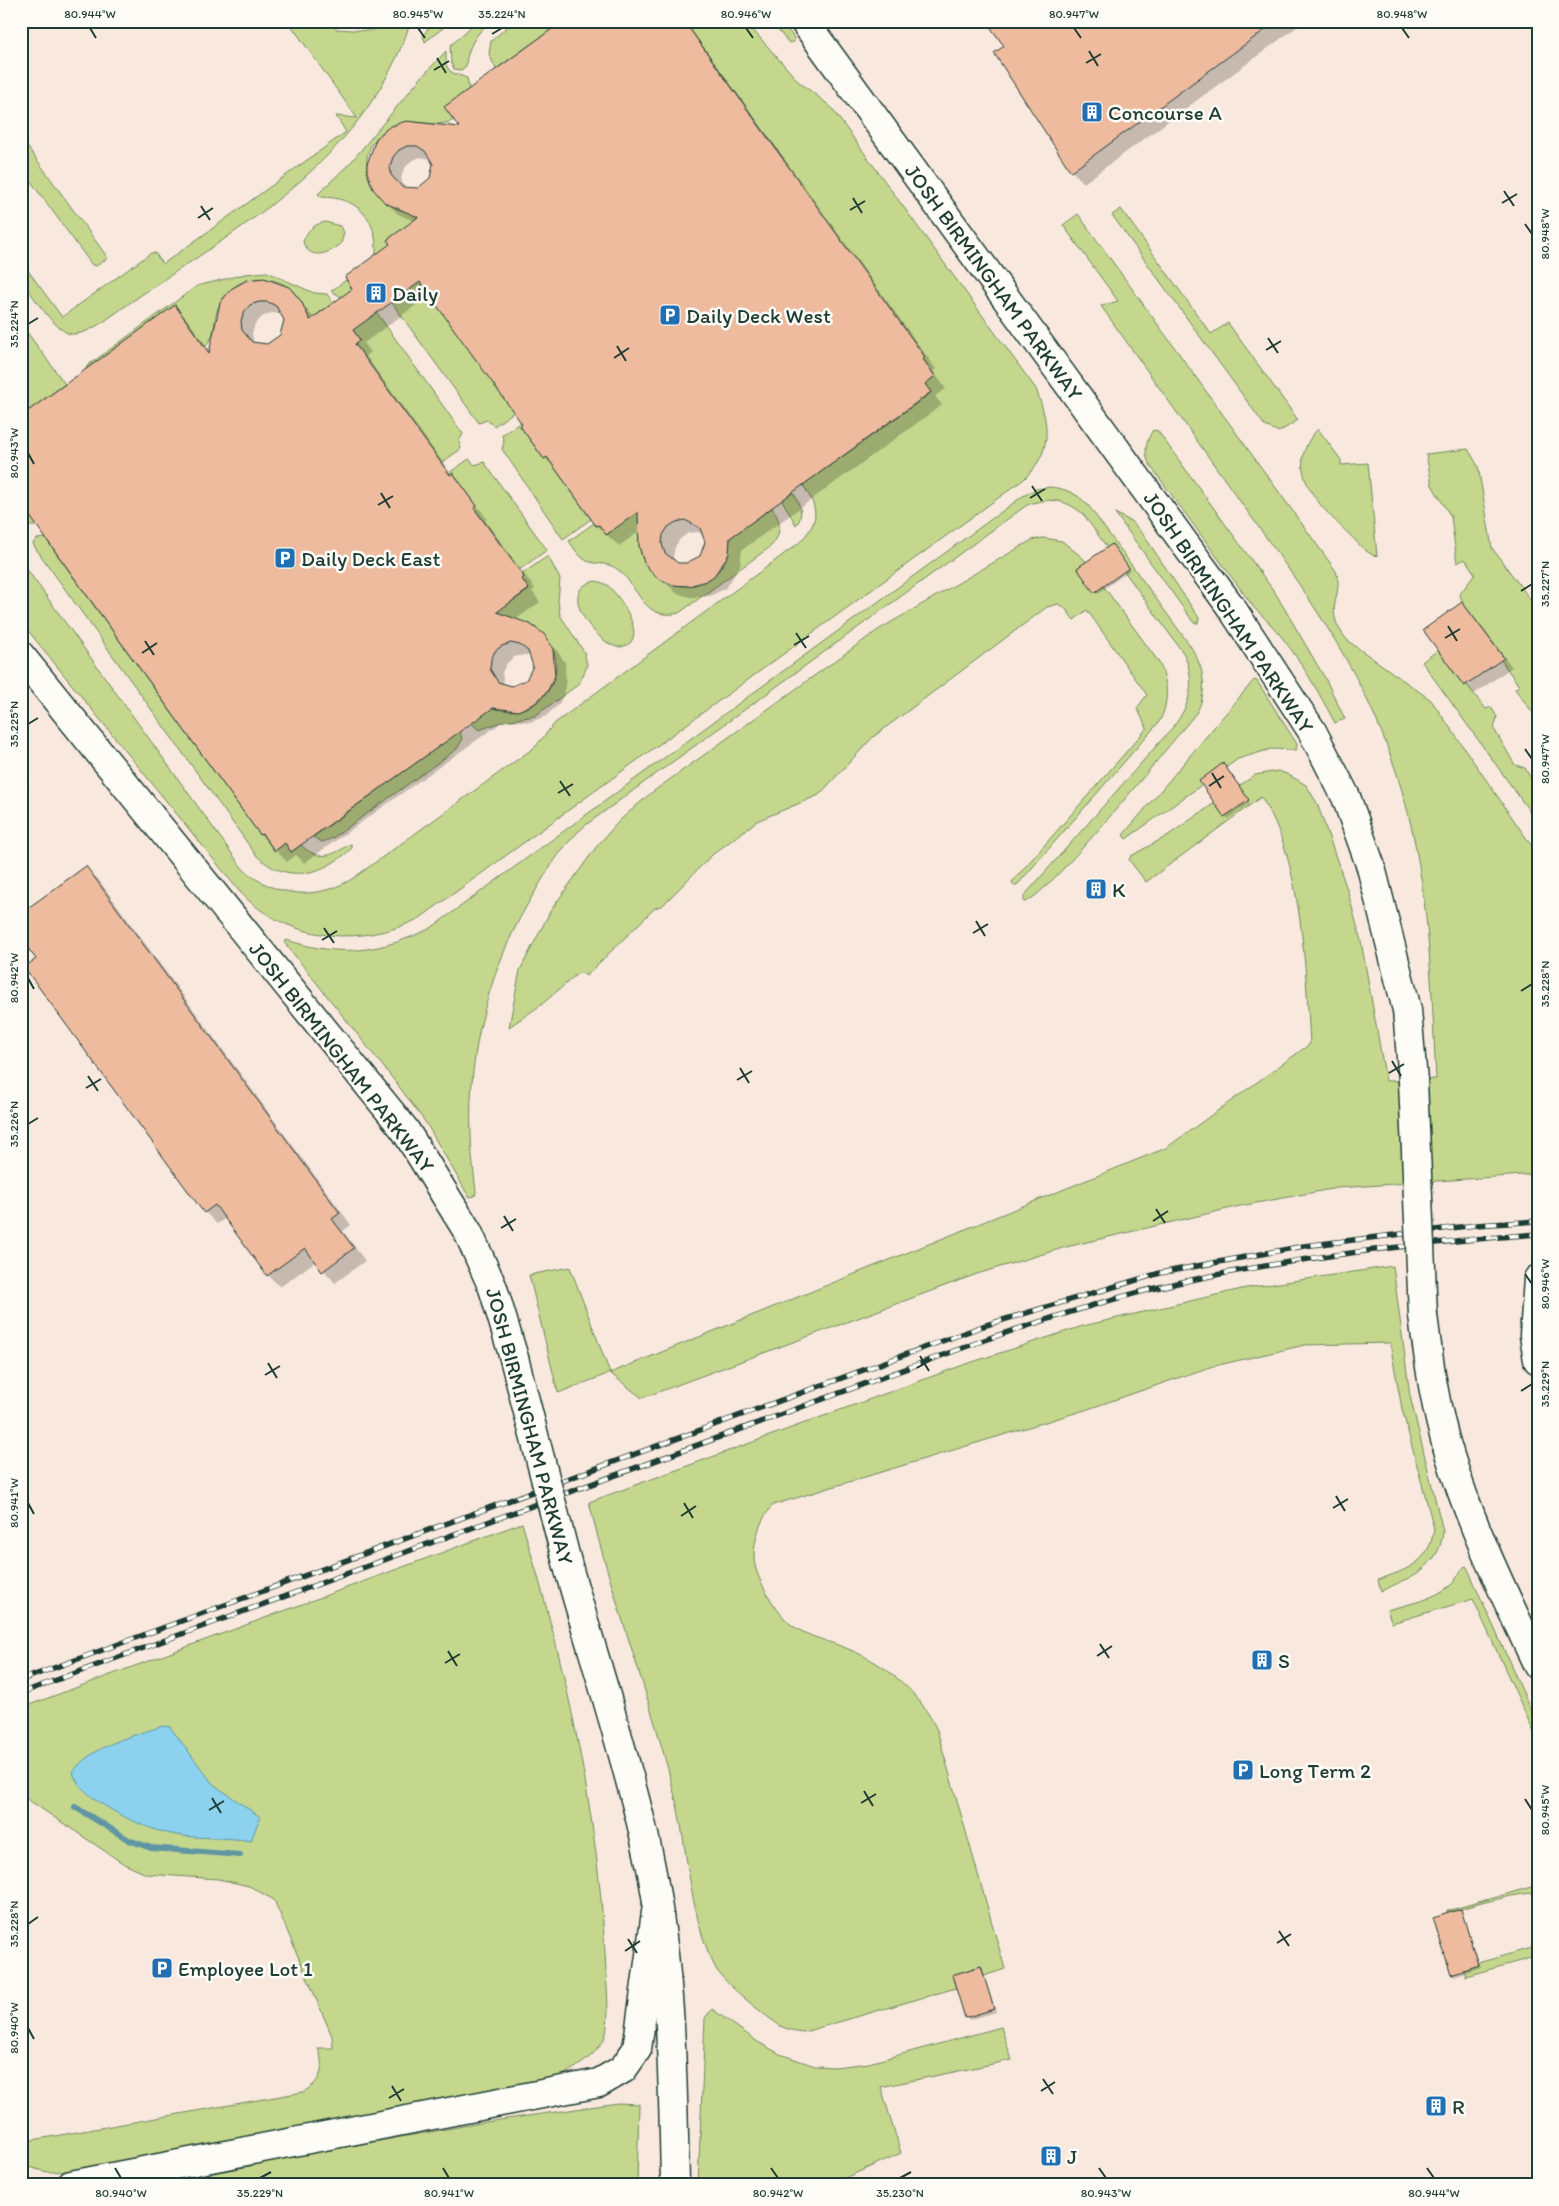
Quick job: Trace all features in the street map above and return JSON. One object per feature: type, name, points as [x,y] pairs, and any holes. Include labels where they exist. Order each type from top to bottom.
[{"type":"main road","name":"JOSH BIRMINGHAM PARKWAY","points":[[804,21],[1232,607],[1312,731],[1346,797],[1371,867],[1407,1010],[1413,1081],[1423,1315],[1431,1382],[1449,1456],[1475,1525],[1538,1666]]},
{"type":"main road","name":"JOSH BIRMINGHAM PARKWAY","points":[[21,656],[405,1130],[468,1232],[493,1288],[514,1358],[569,1570],[644,1836],[657,1905],[670,2019],[675,2185]]},
{"type":"main road","points":[[1536,1290],[1534,1335],[1538,1360]]},
{"type":"main road","points":[[71,2185],[605,2080],[623,2069],[637,2049],[657,1905]]},
{"type":"main road","name":"JOSH BIRMINGHAM PARKWAY","points":[[660,2185],[673,2072]]},
{"type":"shaded area","points":[[21,21],[1538,21],[1538,2185],[21,2185]]},
{"type":"green space","points":[[288,21],[331,21],[336,29],[371,31],[389,21],[411,21],[388,74],[359,119],[324,159],[285,194],[242,227],[106,320],[90,330],[80,333],[71,334],[65,332],[44,311],[26,286],[21,276],[21,261],[62,317],[151,253],[155,253],[163,264],[346,132],[336,116],[357,118]]},
{"type":"green space","points":[[433,21],[452,21],[425,42],[423,36]]},
{"type":"green space","points":[[477,21],[492,21],[481,30],[473,41],[468,53],[466,66],[461,70],[454,69],[451,62],[450,46]]},
{"type":"green space","points":[[514,21],[563,21],[496,69],[489,54],[491,41]]},
{"type":"green space","points":[[684,21],[745,21],[799,82],[830,106],[1036,389],[1041,402],[1046,427],[1044,449],[1040,459],[1023,480],[420,918],[397,928],[349,936],[325,935],[302,930],[279,921],[259,908],[240,892],[21,622],[21,561],[243,869],[256,879],[283,891],[312,893],[341,885],[355,877],[535,747],[555,723],[799,543],[811,528],[815,515],[812,502],[803,485],[931,393],[925,384],[935,376],[923,359],[925,357],[804,191],[771,169],[784,159]]},
{"type":"green space","points":[[770,21],[782,21],[794,38],[794,42],[789,43]]},
{"type":"green space","points":[[446,51],[446,65],[449,70],[467,78],[469,89],[445,107],[454,120],[438,124],[406,122],[390,127],[377,137],[370,149],[367,162],[368,175],[373,188],[382,199],[394,207],[409,212],[490,171],[387,240],[406,266],[376,255],[376,242],[373,230],[363,212],[345,201],[321,197],[318,194],[352,161],[419,80]]},
{"type":"green space","points":[[21,138],[108,258],[96,266],[92,265],[21,168]]},
{"type":"green space","points":[[1121,209],[1211,334],[1228,323],[1298,420],[1279,432],[1265,426],[1112,215]]},
{"type":"green space","points":[[1078,214],[1336,571],[1338,589],[1334,611],[1340,630],[1348,641],[1431,700],[1538,855],[1538,1174],[1337,1188],[1240,1206],[1066,1247],[977,1274],[642,1398],[610,1373],[1166,1148],[1310,1044],[1304,950],[1293,882],[1275,821],[1261,797],[1146,882],[1129,860],[1131,856],[1167,836],[1255,775],[1278,771],[1287,774],[1306,785],[1317,803],[1348,892],[1361,941],[1386,1081],[1436,1079],[1428,934],[1424,898],[1411,826],[1389,750],[1355,675],[1314,606],[1101,306],[1118,301],[1063,225]]},
{"type":"green space","points":[[325,222],[340,226],[344,232],[341,244],[331,251],[314,254],[306,248],[303,242],[311,229]]},
{"type":"green space","points":[[267,272],[314,293],[327,294],[333,303],[315,316],[330,336],[250,369],[305,309],[294,293],[285,285],[274,280],[251,279],[236,286],[224,297],[217,311],[211,338],[205,347],[175,305],[86,369],[87,366],[197,286],[245,274]]},
{"type":"green space","points":[[415,274],[514,412],[494,426],[487,420],[479,423],[392,303],[399,297],[393,288]]},
{"type":"green space","points":[[346,280],[360,298],[352,303],[331,291]]},
{"type":"green space","points":[[377,313],[463,434],[459,441],[461,449],[441,463],[355,344],[360,340],[347,322]]},
{"type":"green space","points":[[21,324],[65,384],[21,416]]},
{"type":"green space","points":[[521,422],[523,424],[520,426],[544,459],[547,457],[591,519],[563,539],[502,449],[504,442],[502,435]]},
{"type":"green space","points":[[1318,429],[1341,460],[1341,465],[1368,463],[1377,556],[1366,551],[1338,524],[1317,500],[1308,486],[1304,473],[1303,458],[1307,444]]},
{"type":"green space","points":[[1157,430],[1276,594],[1326,680],[1345,719],[1335,723],[1290,648],[1268,621],[1255,609],[1152,468],[1147,459],[1147,445],[1152,431]]},
{"type":"green space","points":[[1468,449],[1478,466],[1492,548],[1538,610],[1538,720],[1515,689],[1519,686],[1501,660],[1504,657],[1462,602],[1460,594],[1475,574],[1465,559],[1457,563],[1451,517],[1432,485],[1426,454]]},
{"type":"green space","points":[[469,459],[475,465],[484,462],[547,550],[519,570],[474,508],[476,506],[449,473]]},
{"type":"green space","points":[[1050,487],[1071,492],[1088,505],[1189,644],[1198,660],[1203,677],[1203,694],[1197,712],[1082,849],[1036,895],[1024,902],[1024,896],[1173,727],[1188,701],[1191,683],[1188,664],[1184,654],[1083,514],[1063,502],[1050,500],[1027,505],[587,824],[565,846],[520,918],[506,947],[485,1007],[473,1071],[471,1142],[476,1192],[475,1196],[469,1197],[426,1123],[284,942],[287,940],[325,949],[361,950],[395,943],[431,928],[1023,496],[1036,489]]},
{"type":"green space","points":[[793,492],[801,513],[796,525],[782,500]]},
{"type":"green space","points":[[21,504],[37,526],[21,526]]},
{"type":"green space","points":[[641,505],[639,536],[641,554],[646,566],[654,575],[665,582],[676,585],[688,586],[700,583],[711,578],[720,569],[729,550],[730,537],[739,516],[746,526],[772,508],[778,518],[779,533],[770,547],[679,613],[667,614],[657,612],[642,600],[617,569],[610,565],[587,561],[579,555],[569,541],[594,523],[596,526],[599,525],[607,535]]},
{"type":"green space","points":[[1115,513],[1132,522],[1143,534],[1199,618],[1198,623],[1194,623]]},
{"type":"green space","points":[[45,538],[260,835],[262,834],[274,851],[285,843],[291,852],[301,845],[313,853],[324,856],[351,844],[352,848],[329,865],[305,873],[292,873],[280,870],[256,855],[34,546],[33,543],[37,539]]},
{"type":"green space","points":[[1043,538],[1062,541],[1083,558],[1158,661],[1166,683],[1166,699],[1159,722],[1018,884],[1014,886],[1012,882],[1147,728],[1137,708],[1147,695],[1087,610],[1074,620],[1064,607],[1058,604],[1047,607],[873,737],[819,795],[757,821],[712,855],[663,905],[655,908],[586,976],[582,973],[577,974],[541,1005],[509,1027],[520,970],[551,910],[597,846],[620,820],[651,793],[878,630],[1032,540]]},
{"type":"green space","points":[[548,556],[560,579],[558,601],[560,615],[584,652],[587,664],[585,671],[579,684],[535,716],[504,721],[479,730],[471,723],[492,708],[512,711],[529,707],[543,697],[552,684],[556,669],[554,652],[546,637],[530,624],[456,651],[508,596],[513,601],[529,590],[522,579],[524,577],[522,574]]},
{"type":"green space","points":[[596,581],[607,585],[613,590],[625,608],[633,628],[633,637],[629,644],[620,647],[612,645],[602,639],[584,618],[579,606],[578,595],[583,586]]},
{"type":"green space","points":[[1438,650],[1464,686],[1467,685],[1486,709],[1491,707],[1497,717],[1494,729],[1515,765],[1525,768],[1538,791],[1538,823],[1422,662]]},
{"type":"green space","points":[[1254,680],[1257,681],[1297,744],[1296,750],[1271,749],[1238,759],[1126,839],[1123,835]]},
{"type":"green space","points":[[460,731],[462,740],[457,749],[333,838],[322,842],[313,837]]},
{"type":"green space","points":[[1393,1266],[1410,1396],[1443,1531],[1441,1544],[1430,1563],[1413,1576],[1381,1591],[1378,1580],[1415,1564],[1422,1558],[1431,1541],[1434,1529],[1402,1409],[1390,1343],[1305,1345],[1210,1367],[1085,1410],[773,1505],[759,1530],[754,1558],[762,1585],[774,1605],[787,1621],[799,1630],[861,1655],[875,1662],[900,1680],[921,1703],[937,1730],[1005,1969],[984,1976],[981,1966],[952,1975],[956,1988],[804,2032],[794,2031],[779,2025],[726,1981],[715,1967],[700,1929],[677,1805],[589,1502],[966,1364],[1083,1326],[1246,1288]]},
{"type":"green space","points":[[570,1267],[610,1373],[558,1393],[529,1275]]},
{"type":"green space","points":[[522,1523],[567,1689],[589,1802],[603,1916],[608,1998],[607,2027],[603,2041],[598,2048],[578,2066],[546,2084],[79,2171],[47,2172],[21,2165],[21,2142],[303,2092],[314,2084],[320,2074],[321,2062],[318,2048],[333,2048],[332,2036],[274,1900],[249,1886],[218,1879],[146,1874],[124,1864],[21,1795],[21,1708]]},
{"type":"green space","points":[[1465,1566],[1538,1726],[1538,1741],[1473,1599],[1392,1623],[1387,1610],[1420,1601],[1444,1590],[1453,1583]]},
{"type":"green space","points":[[1538,1885],[1538,1893],[1505,1897],[1447,1913],[1447,1911]]},
{"type":"green space","points":[[1538,1946],[1538,1956],[1466,1976],[1464,1970],[1478,1963]]},
{"type":"green space","points":[[712,2009],[758,2042],[780,2054],[815,2066],[835,2067],[869,2063],[1001,2027],[1012,2060],[881,2087],[901,2153],[829,2185],[698,2185],[705,2018]]},
{"type":"green space","points":[[618,2103],[639,2104],[637,2185],[131,2185],[486,2122]]},
{"type":"water","points":[[163,1726],[170,1727],[213,1784],[260,1817],[251,1841],[184,1836],[152,1829],[111,1810],[86,1792],[77,1782],[73,1772],[91,1755],[114,1743]]},
{"type":"building","points":[[563,21],[684,21],[925,357],[923,359],[935,376],[925,384],[931,392],[730,538],[729,554],[714,576],[706,581],[689,586],[672,585],[656,577],[644,563],[639,546],[638,512],[606,535],[599,525],[596,526],[547,457],[544,459],[520,426],[522,424],[420,282],[353,330],[360,340],[355,344],[450,475],[453,473],[477,506],[474,508],[524,577],[522,579],[529,589],[497,612],[530,624],[544,634],[553,649],[555,676],[547,692],[534,704],[518,711],[493,708],[291,852],[285,843],[275,851],[262,834],[260,835],[21,504],[21,416],[175,305],[209,353],[220,303],[231,289],[247,280],[264,278],[289,287],[301,301],[310,320],[352,289],[345,277],[390,244],[387,240],[418,217],[385,203],[373,189],[367,172],[367,164],[376,139],[389,127],[406,121],[459,127],[444,107]],"holes":[[[407,146],[417,146],[425,151],[433,164],[430,178],[418,188],[402,187],[391,175],[390,166],[393,157],[399,150]],[[268,302],[276,306],[284,320],[280,335],[267,344],[252,342],[242,330],[241,321],[244,312],[250,305]],[[685,520],[700,528],[705,542],[700,556],[686,563],[678,563],[665,553],[662,544],[663,535],[668,527],[676,522]],[[511,643],[520,645],[528,651],[533,666],[526,680],[512,686],[498,682],[490,669],[495,651]]]},
{"type":"building","name":"Concourse A","points":[[986,21],[1277,21],[1071,172],[994,53],[1004,46]]},
{"type":"building","points":[[1112,544],[1129,568],[1094,593],[1077,568]]},
{"type":"building","points":[[1462,602],[1504,658],[1464,686],[1423,630]]},
{"type":"building","points":[[1223,763],[1249,800],[1224,817],[1199,781]]},
{"type":"building","points":[[86,866],[340,1213],[332,1219],[354,1248],[322,1272],[305,1248],[267,1276],[215,1205],[204,1213],[24,967],[36,959],[21,939],[21,913]]},
{"type":"building","points":[[1461,1909],[1478,1965],[1451,1974],[1433,1918]]},
{"type":"building","points":[[981,1966],[994,2009],[965,2018],[952,1975]]},
{"type":"waterway","points":[[75,1807],[129,1840],[151,1848],[240,1855]]},
{"type":"railway","points":[[21,1680],[983,1326],[1160,1273],[1304,1246],[1476,1225],[1538,1221]]},
{"type":"railway","points":[[21,1693],[987,1339],[1075,1311],[1164,1286],[1257,1267],[1397,1247],[1538,1234]]},
{"type":"place","name":"Concourse A","points":[[1092,112]]},
{"type":"place","name":"Daily","points":[[376,293]]},
{"type":"place","name":"Daily Deck West","points":[[670,315]]},
{"type":"place","name":"Daily Deck East","points":[[285,558]]},
{"type":"place","name":"K","points":[[1096,889]]},
{"type":"place","name":"S","points":[[1262,1660]]},
{"type":"place","name":"Long Term 2","points":[[1243,1770]]},
{"type":"place","name":"Employee Lot 1","points":[[162,1968]]},
{"type":"place","name":"R","points":[[1436,2106]]},
{"type":"place","name":"J","points":[[1051,2156]]}]
